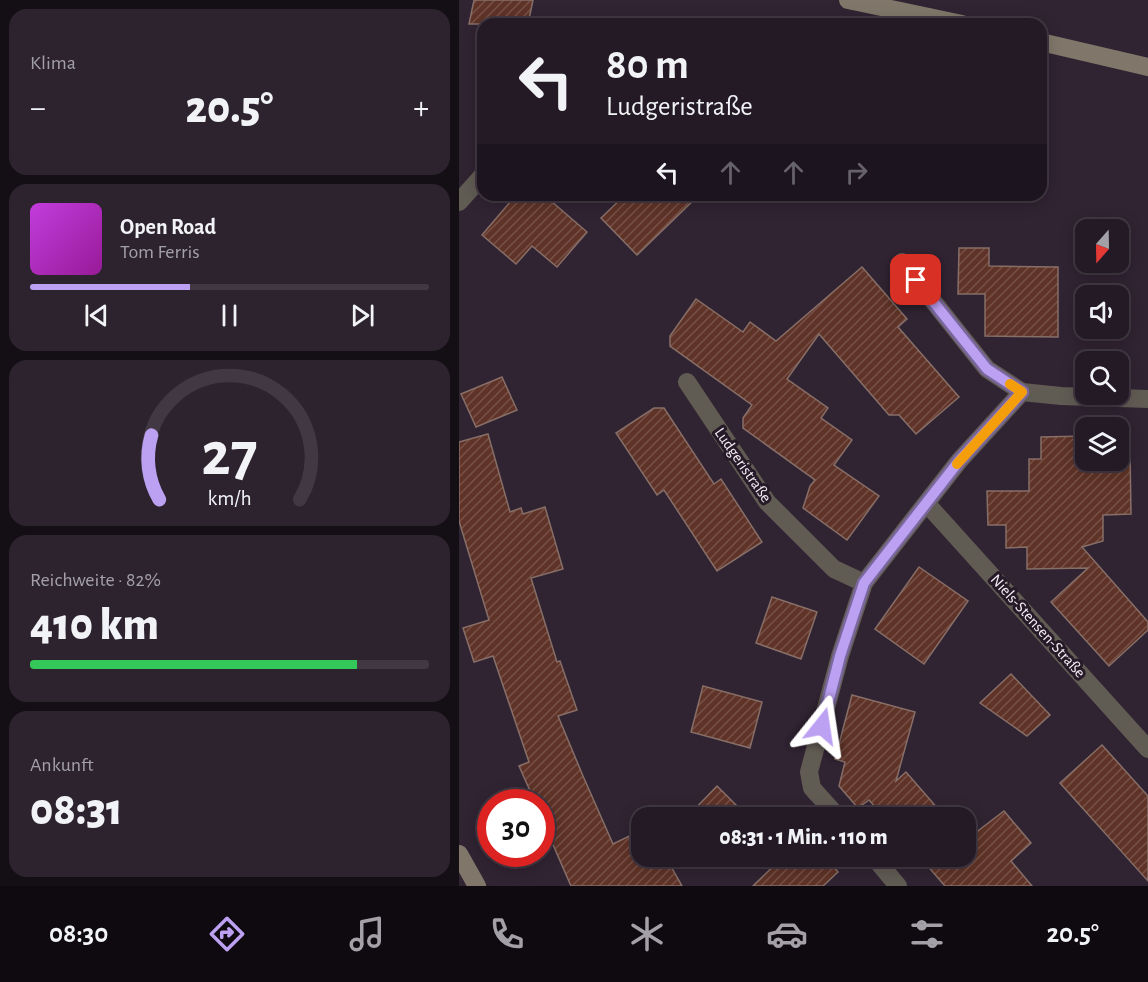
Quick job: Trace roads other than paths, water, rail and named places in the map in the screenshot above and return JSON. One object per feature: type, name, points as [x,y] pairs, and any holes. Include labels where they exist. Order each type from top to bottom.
[{"type":"main road","points":[[847,0],[933,18]]},
{"type":"main road","points":[[1047,43],[1148,68]]},
{"type":"main road","points":[[459,854],[477,886]]},
{"type":"street","points":[[459,202],[477,182]]},
{"type":"street","points":[[901,262],[987,369],[1022,392],[1061,396],[1148,399]]},
{"type":"street","name":"Ludgeristraße","points":[[687,382],[767,502],[834,569],[864,583]]},
{"type":"street","points":[[829,807],[812,788],[809,772],[840,656],[864,583],[959,461],[1022,392]]},
{"type":"street","name":"Niels-Stensen-Straße","points":[[927,504],[1148,749]]},
{"type":"street","points":[[882,867],[898,886]]}]
